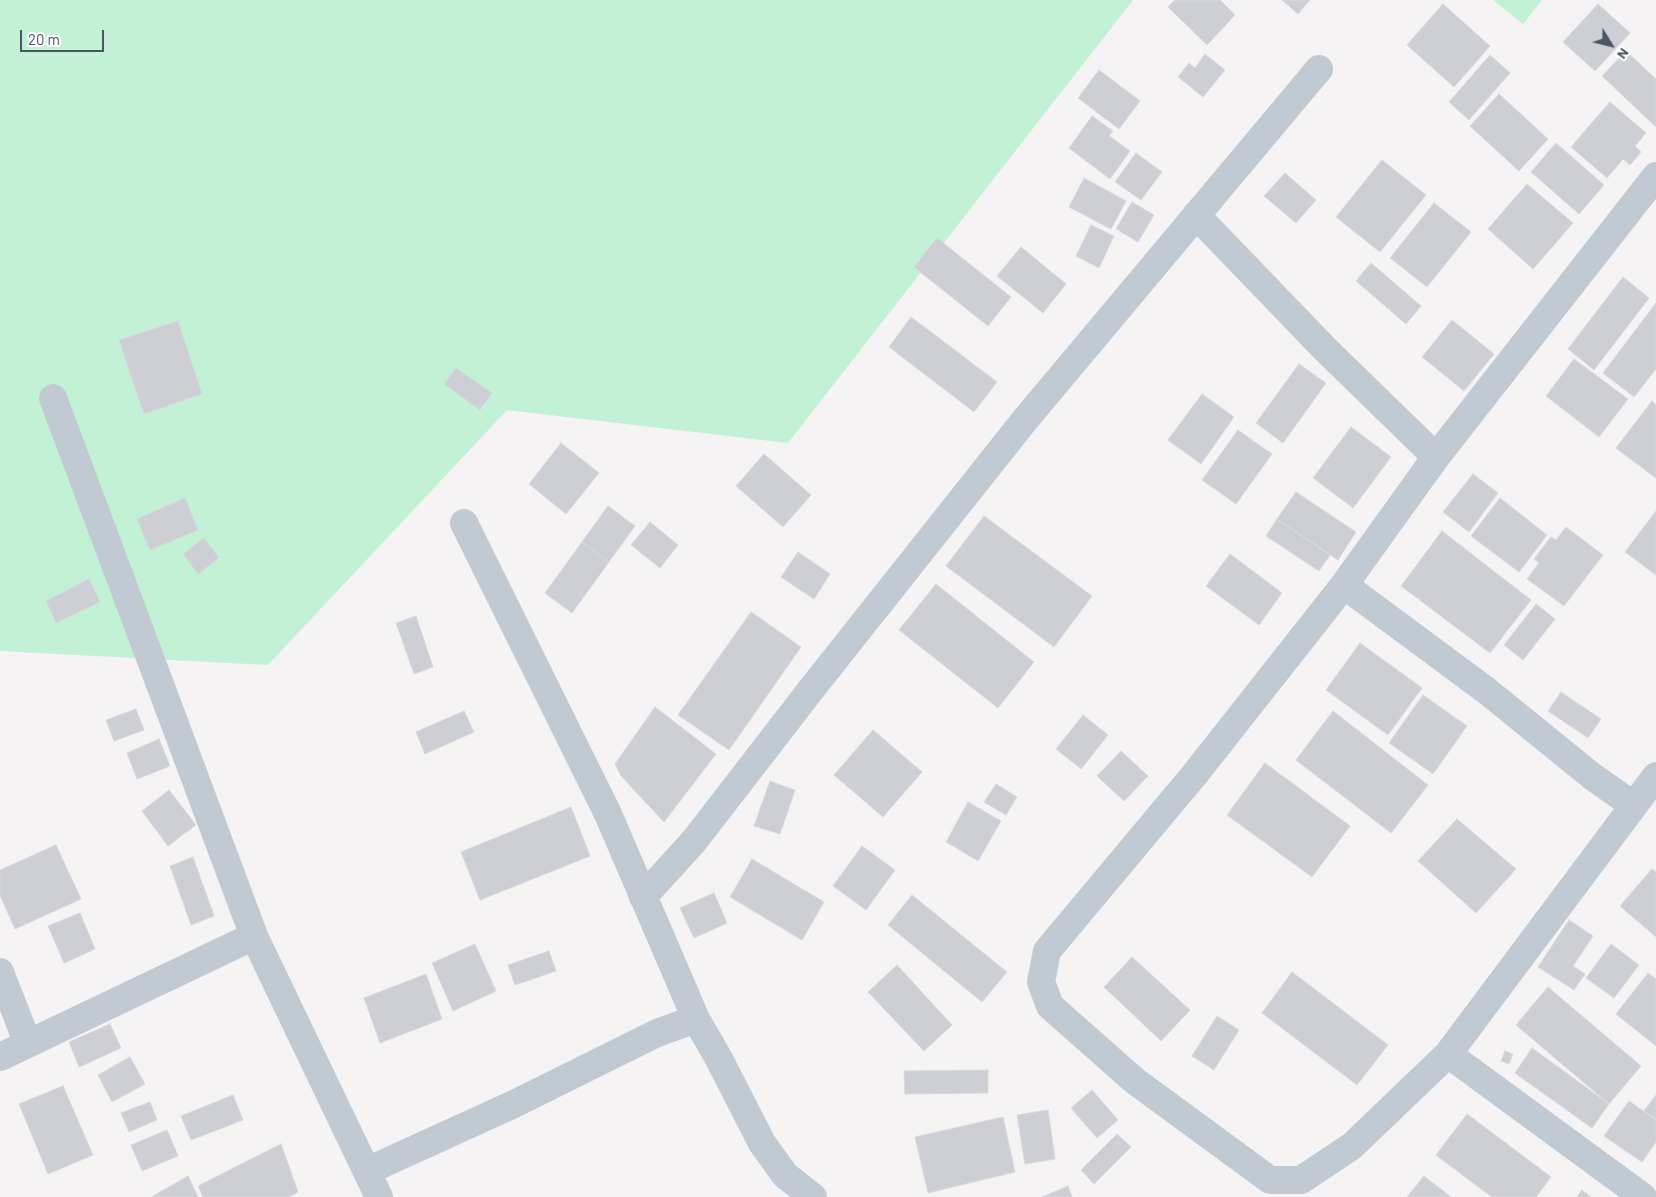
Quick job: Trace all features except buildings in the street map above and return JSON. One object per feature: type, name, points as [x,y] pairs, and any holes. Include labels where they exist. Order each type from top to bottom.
[{"type":"street","points":[[643,897],[694,841],[813,687],[1024,421],[1319,69]]},
{"type":"street","points":[[1656,176],[1436,457],[1344,585],[1195,774],[1047,951],[1041,982],[1050,1006],[1135,1080],[1270,1180],[1301,1180],[1352,1146],[1448,1054],[1656,776]]},
{"type":"street","points":[[1196,215],[1324,348],[1436,457]]},
{"type":"street","points":[[53,398],[254,936],[379,1197]]},
{"type":"street","points":[[464,523],[608,814],[696,1019],[719,1059],[762,1143],[785,1175],[812,1197]]},
{"type":"street","points":[[1344,585],[1487,691],[1593,777],[1633,805]]},
{"type":"street","points":[[0,1057],[254,936]]},
{"type":"street","points":[[0,972],[28,1044]]},
{"type":"street","points":[[367,1172],[514,1104],[657,1034],[696,1019]]},
{"type":"street","points":[[1448,1054],[1643,1197]]},
{"type":"green space","points":[[0,0],[1133,0],[788,443],[507,410],[268,665],[0,651]]},
{"type":"green space","points":[[1493,0],[1542,0],[1523,24]]}]
